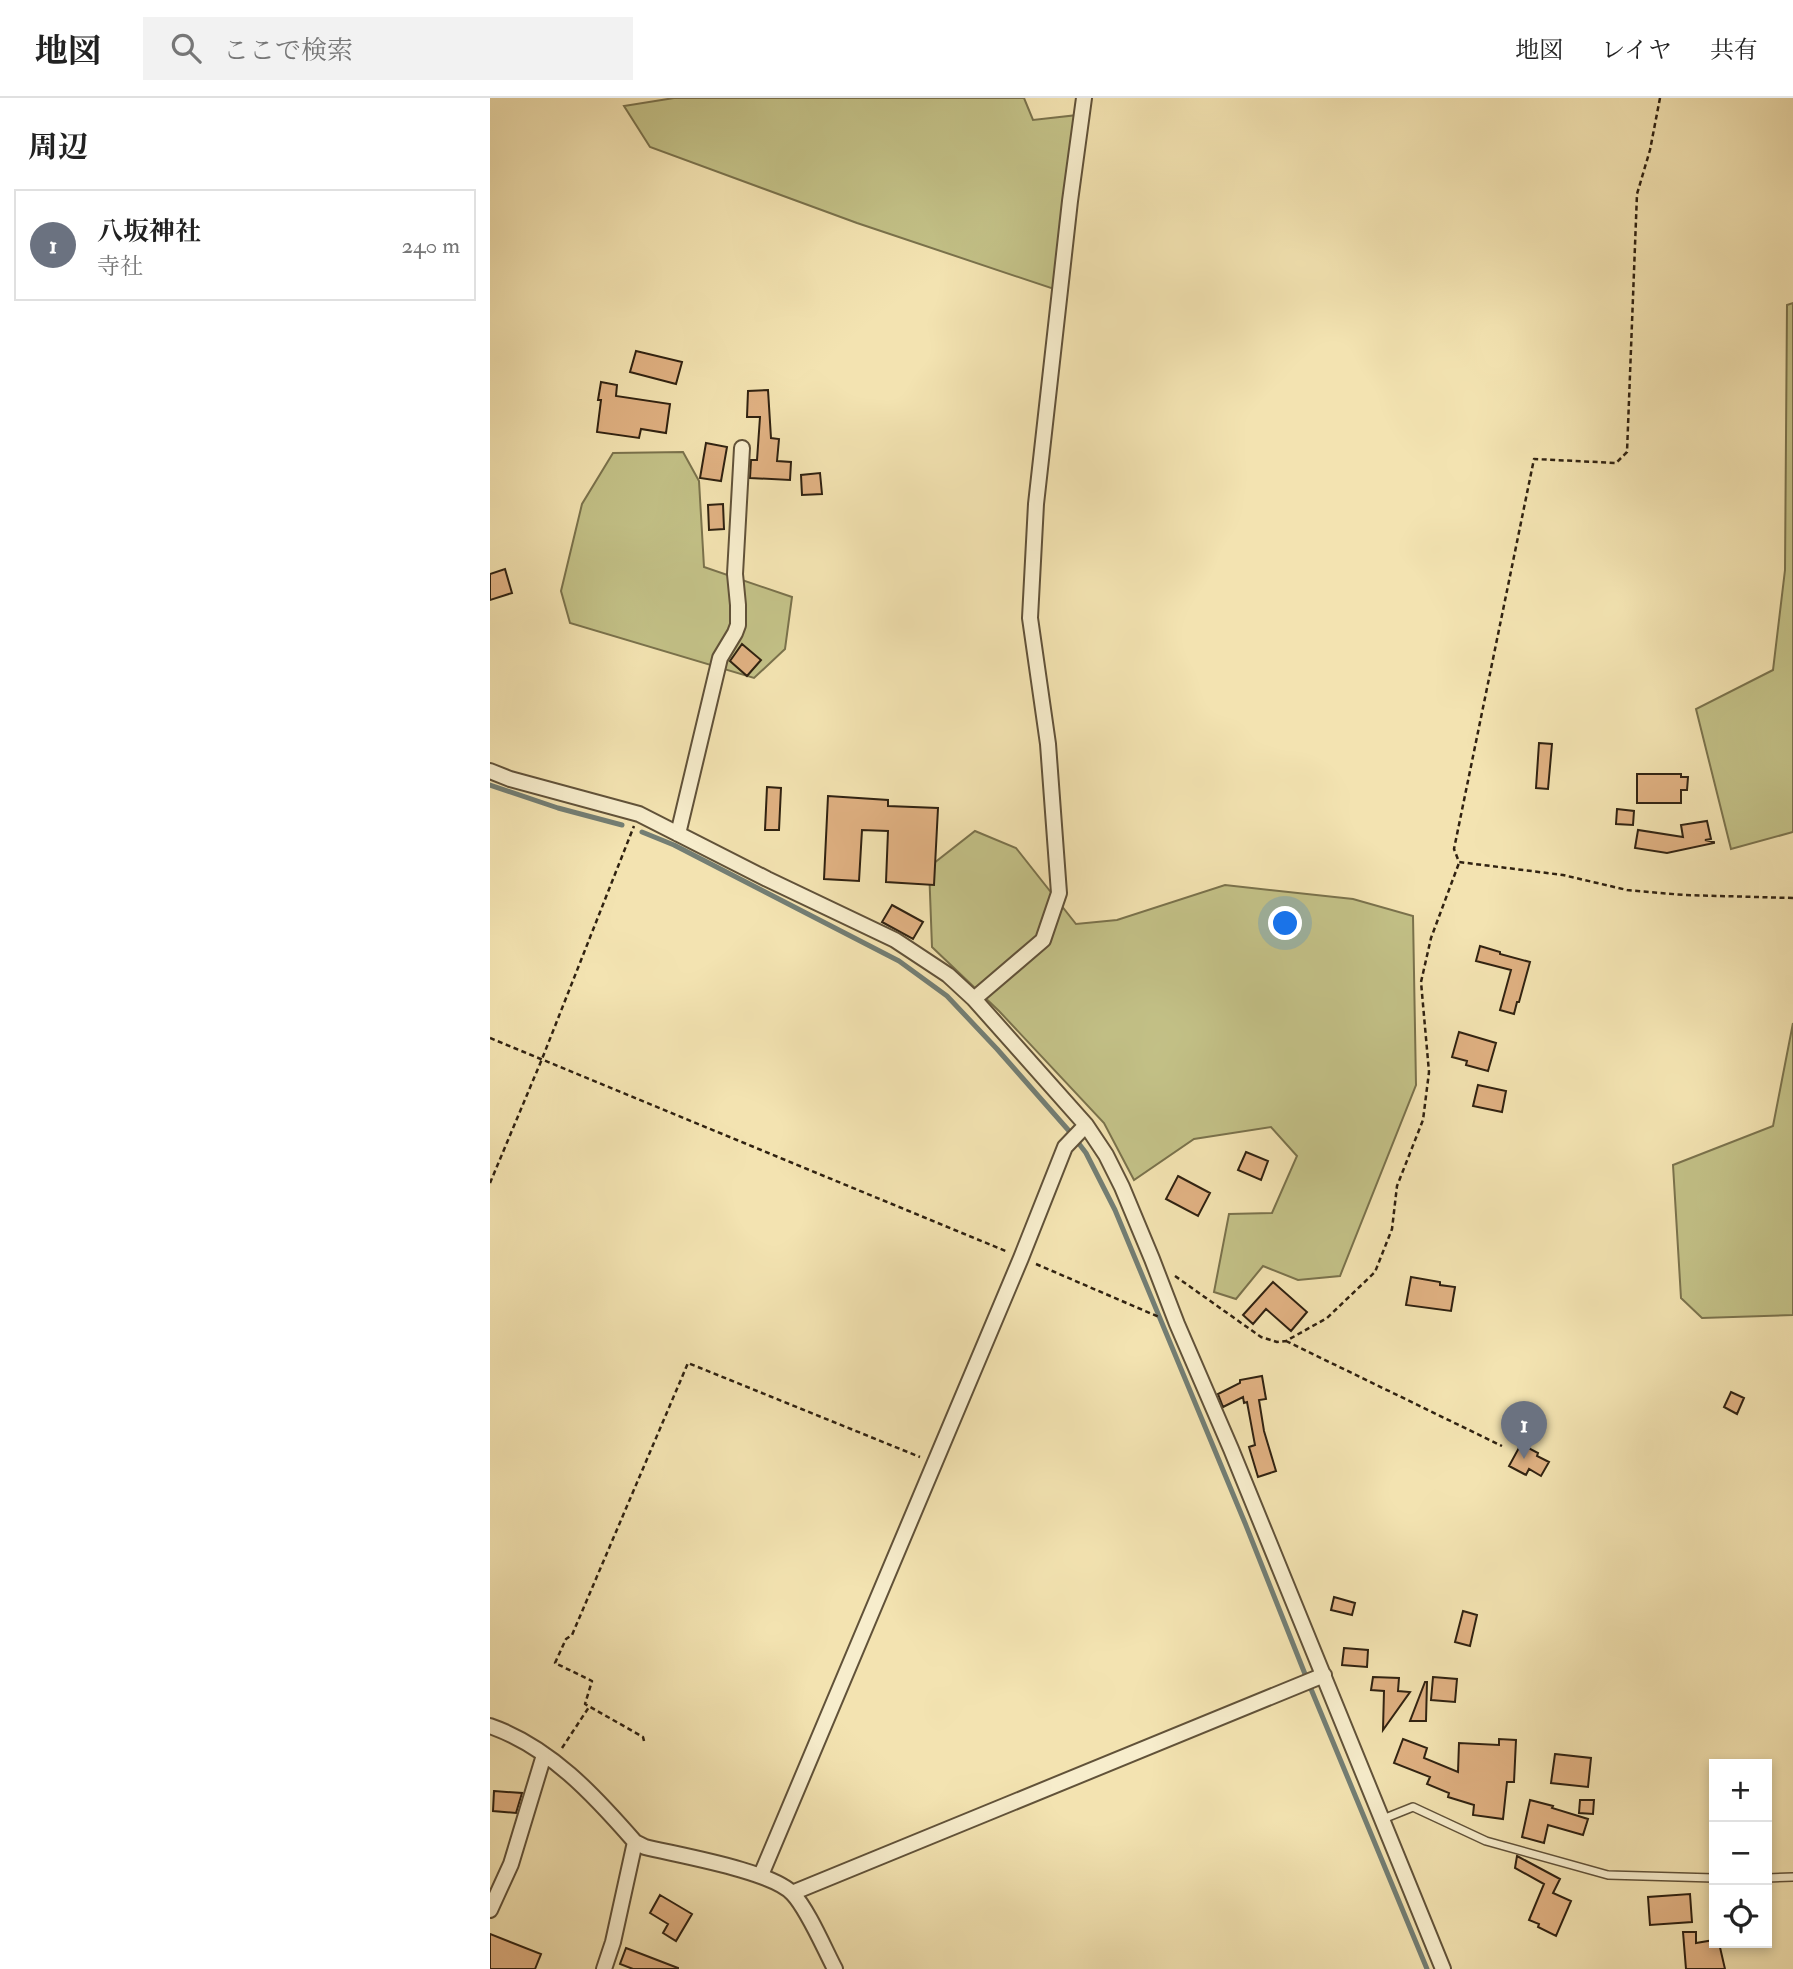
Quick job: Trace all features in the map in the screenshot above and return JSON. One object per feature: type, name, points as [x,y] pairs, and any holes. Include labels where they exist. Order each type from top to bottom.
[{"type":"street","points":[[974,999],[1043,940],[1059,893],[1048,744],[1030,607],[1036,504],[1084,98]]},
{"type":"street","points":[[678,834],[720,659],[738,625],[735,574],[741,448]]},
{"type":"street","points":[[490,771],[510,779],[639,814],[895,940],[948,975],[974,999],[1106,1155],[1152,1259],[1443,1969]]},
{"type":"street","points":[[761,1875],[1021,1258],[1065,1147],[1083,1128]]},
{"type":"street","points":[[792,1893],[1324,1675]]},
{"type":"street","points":[[490,1726],[508,1732],[579,1782],[635,1842],[645,1847],[761,1875],[784,1886],[792,1893],[835,1969]]},
{"type":"street","points":[[490,1910],[511,1864],[548,1758]]},
{"type":"street","points":[[604,1969],[613,1942],[635,1842]]},
{"type":"lane","points":[[1383,1819],[1413,1807],[1486,1840],[1608,1875],[1709,1878]]},
{"type":"lane","points":[[1772,1878],[1793,1877]]},
{"type":"path","points":[[1286,1342],[1327,1318],[1375,1272],[1392,1229],[1397,1186],[1423,1120],[1429,1072],[1422,982],[1432,937],[1459,862],[1454,849],[1534,460],[1616,463],[1627,452],[1637,194],[1650,150],[1660,98]]},
{"type":"path","points":[[490,1183],[639,814]]},
{"type":"path","points":[[1459,862],[1563,875],[1627,890],[1684,895],[1793,898]]},
{"type":"path","points":[[490,1038],[1153,1314]]},
{"type":"path","points":[[1152,1259],[1261,1337],[1286,1342],[1334,1363],[1502,1446]]},
{"type":"path","points":[[644,1741],[643,1737],[585,1704],[592,1681],[555,1663],[566,1639],[572,1635],[688,1363],[933,1462]]},
{"type":"path","points":[[548,1758],[589,1707]]},
{"type":"shaded area","points":[[674,98],[1024,98],[1033,120],[1078,115],[1054,289],[857,223],[650,147],[624,106]]},
{"type":"shaded area","points":[[1793,303],[1793,832],[1731,849],[1696,709],[1773,670],[1785,570],[1787,305]]},
{"type":"shaded area","points":[[683,452],[699,481],[704,567],[792,597],[785,649],[754,678],[570,623],[561,591],[582,504],[613,453]]},
{"type":"shaded area","points":[[975,831],[1016,848],[1076,924],[1117,920],[1225,885],[1353,899],[1413,916],[1416,1085],[1340,1276],[1298,1280],[1263,1266],[1236,1299],[1214,1292],[1229,1214],[1272,1213],[1297,1156],[1271,1127],[1194,1139],[1134,1180],[1104,1123],[999,1011],[932,947],[929,867]]},
{"type":"shaded area","points":[[1793,1023],[1793,1315],[1702,1318],[1681,1298],[1673,1165],[1773,1126]]},
{"type":"building","points":[[636,351],[682,362],[676,384],[630,372]]},
{"type":"building","points":[[601,382],[617,385],[616,396],[670,404],[666,433],[641,429],[639,438],[597,432]]},
{"type":"building","points":[[768,390],[771,438],[779,439],[777,461],[791,462],[790,480],[750,478],[751,460],[757,460],[760,417],[747,417],[748,391]]},
{"type":"building","points":[[706,443],[727,447],[721,481],[700,478]]},
{"type":"building","points":[[820,473],[822,494],[802,495],[801,475]]},
{"type":"building","points":[[723,504],[724,529],[709,530],[708,505]]},
{"type":"building","points":[[505,569],[512,593],[490,600],[490,574]]},
{"type":"building","points":[[742,644],[761,660],[747,676],[730,661]]},
{"type":"building","points":[[1539,743],[1552,744],[1548,789],[1536,788]]},
{"type":"building","points":[[1637,774],[1681,774],[1681,777],[1688,777],[1687,790],[1681,790],[1681,803],[1637,803]]},
{"type":"building","points":[[767,787],[781,788],[779,830],[765,830]]},
{"type":"building","points":[[828,796],[888,800],[888,806],[938,808],[934,885],[886,882],[888,831],[862,830],[859,881],[824,879]]},
{"type":"building","points":[[1617,809],[1634,811],[1633,825],[1616,824]]},
{"type":"building","points":[[1707,821],[1711,839],[1705,840],[1714,843],[1667,853],[1635,848],[1638,830],[1683,837],[1681,825]]},
{"type":"building","points":[[892,905],[923,922],[913,939],[882,922]]},
{"type":"building","points":[[1480,946],[1530,962],[1514,1014],[1500,1010],[1511,970],[1476,961]]},
{"type":"building","points":[[1459,1032],[1496,1043],[1488,1071],[1466,1065],[1467,1061],[1452,1057]]},
{"type":"building","points":[[1478,1085],[1506,1091],[1502,1112],[1473,1106]]},
{"type":"building","points":[[1246,1152],[1268,1161],[1261,1180],[1238,1170]]},
{"type":"building","points":[[1178,1176],[1210,1193],[1198,1216],[1166,1199]]},
{"type":"building","points":[[1411,1277],[1455,1287],[1451,1311],[1406,1305]]},
{"type":"building","points":[[1273,1282],[1307,1312],[1291,1331],[1266,1309],[1253,1324],[1243,1315]]},
{"type":"building","points":[[1262,1376],[1266,1399],[1259,1400],[1264,1431],[1276,1471],[1258,1477],[1249,1447],[1255,1445],[1247,1402],[1244,1403],[1243,1397],[1223,1407],[1218,1394],[1240,1383],[1240,1380]]},
{"type":"building","points":[[1731,1392],[1744,1398],[1737,1414],[1724,1407]]},
{"type":"building","points":[[1521,1444],[1549,1462],[1541,1476],[1529,1469],[1526,1475],[1509,1466]]},
{"type":"building","points":[[1334,1597],[1355,1603],[1352,1615],[1331,1610]]},
{"type":"building","points":[[1463,1611],[1477,1615],[1470,1646],[1455,1642]]},
{"type":"building","points":[[1344,1648],[1368,1650],[1367,1667],[1342,1665]]},
{"type":"building","points":[[1373,1677],[1399,1678],[1398,1691],[1410,1692],[1383,1730],[1384,1691],[1371,1690]]},
{"type":"building","points":[[1433,1677],[1457,1679],[1455,1702],[1431,1700]]},
{"type":"building","points":[[1425,1682],[1426,1721],[1410,1721]]},
{"type":"building","points":[[1403,1739],[1427,1748],[1424,1758],[1458,1772],[1459,1743],[1499,1745],[1499,1739],[1516,1740],[1514,1782],[1507,1782],[1503,1819],[1473,1815],[1474,1805],[1448,1797],[1449,1793],[1427,1784],[1430,1777],[1394,1763]]},
{"type":"building","points":[[1555,1754],[1591,1758],[1588,1787],[1551,1783]]},
{"type":"building","points":[[494,1791],[522,1793],[516,1813],[493,1811]]},
{"type":"building","points":[[1530,1800],[1588,1819],[1583,1835],[1548,1825],[1544,1843],[1522,1837]]},
{"type":"building","points":[[1580,1800],[1594,1800],[1593,1814],[1579,1813]]},
{"type":"building","points":[[1517,1856],[1560,1879],[1553,1893],[1571,1901],[1556,1936],[1529,1920],[1544,1884],[1515,1868]]},
{"type":"building","points":[[1690,1894],[1692,1922],[1650,1925],[1648,1897]]},
{"type":"building","points":[[660,1895],[692,1914],[676,1941],[663,1933],[668,1924],[650,1913]]},
{"type":"building","points":[[1683,1932],[1696,1932],[1696,1943],[1709,1941],[1709,1948],[1720,1948],[1725,1969],[1686,1969]]},
{"type":"building","points":[[490,1934],[541,1954],[535,1969],[490,1969]]},
{"type":"building","points":[[626,1948],[678,1969],[633,1969],[620,1964]]},
{"type":"waterway","points":[[490,785],[558,808],[622,825]]},
{"type":"waterway","points":[[642,832],[674,845],[899,961],[947,996],[1070,1132],[1086,1153],[1115,1210],[1305,1674]]},
{"type":"waterway","points":[[1311,1689],[1427,1969]]},
{"type":"place","name":"八坂神社","points":[[1524,1459]]}]
